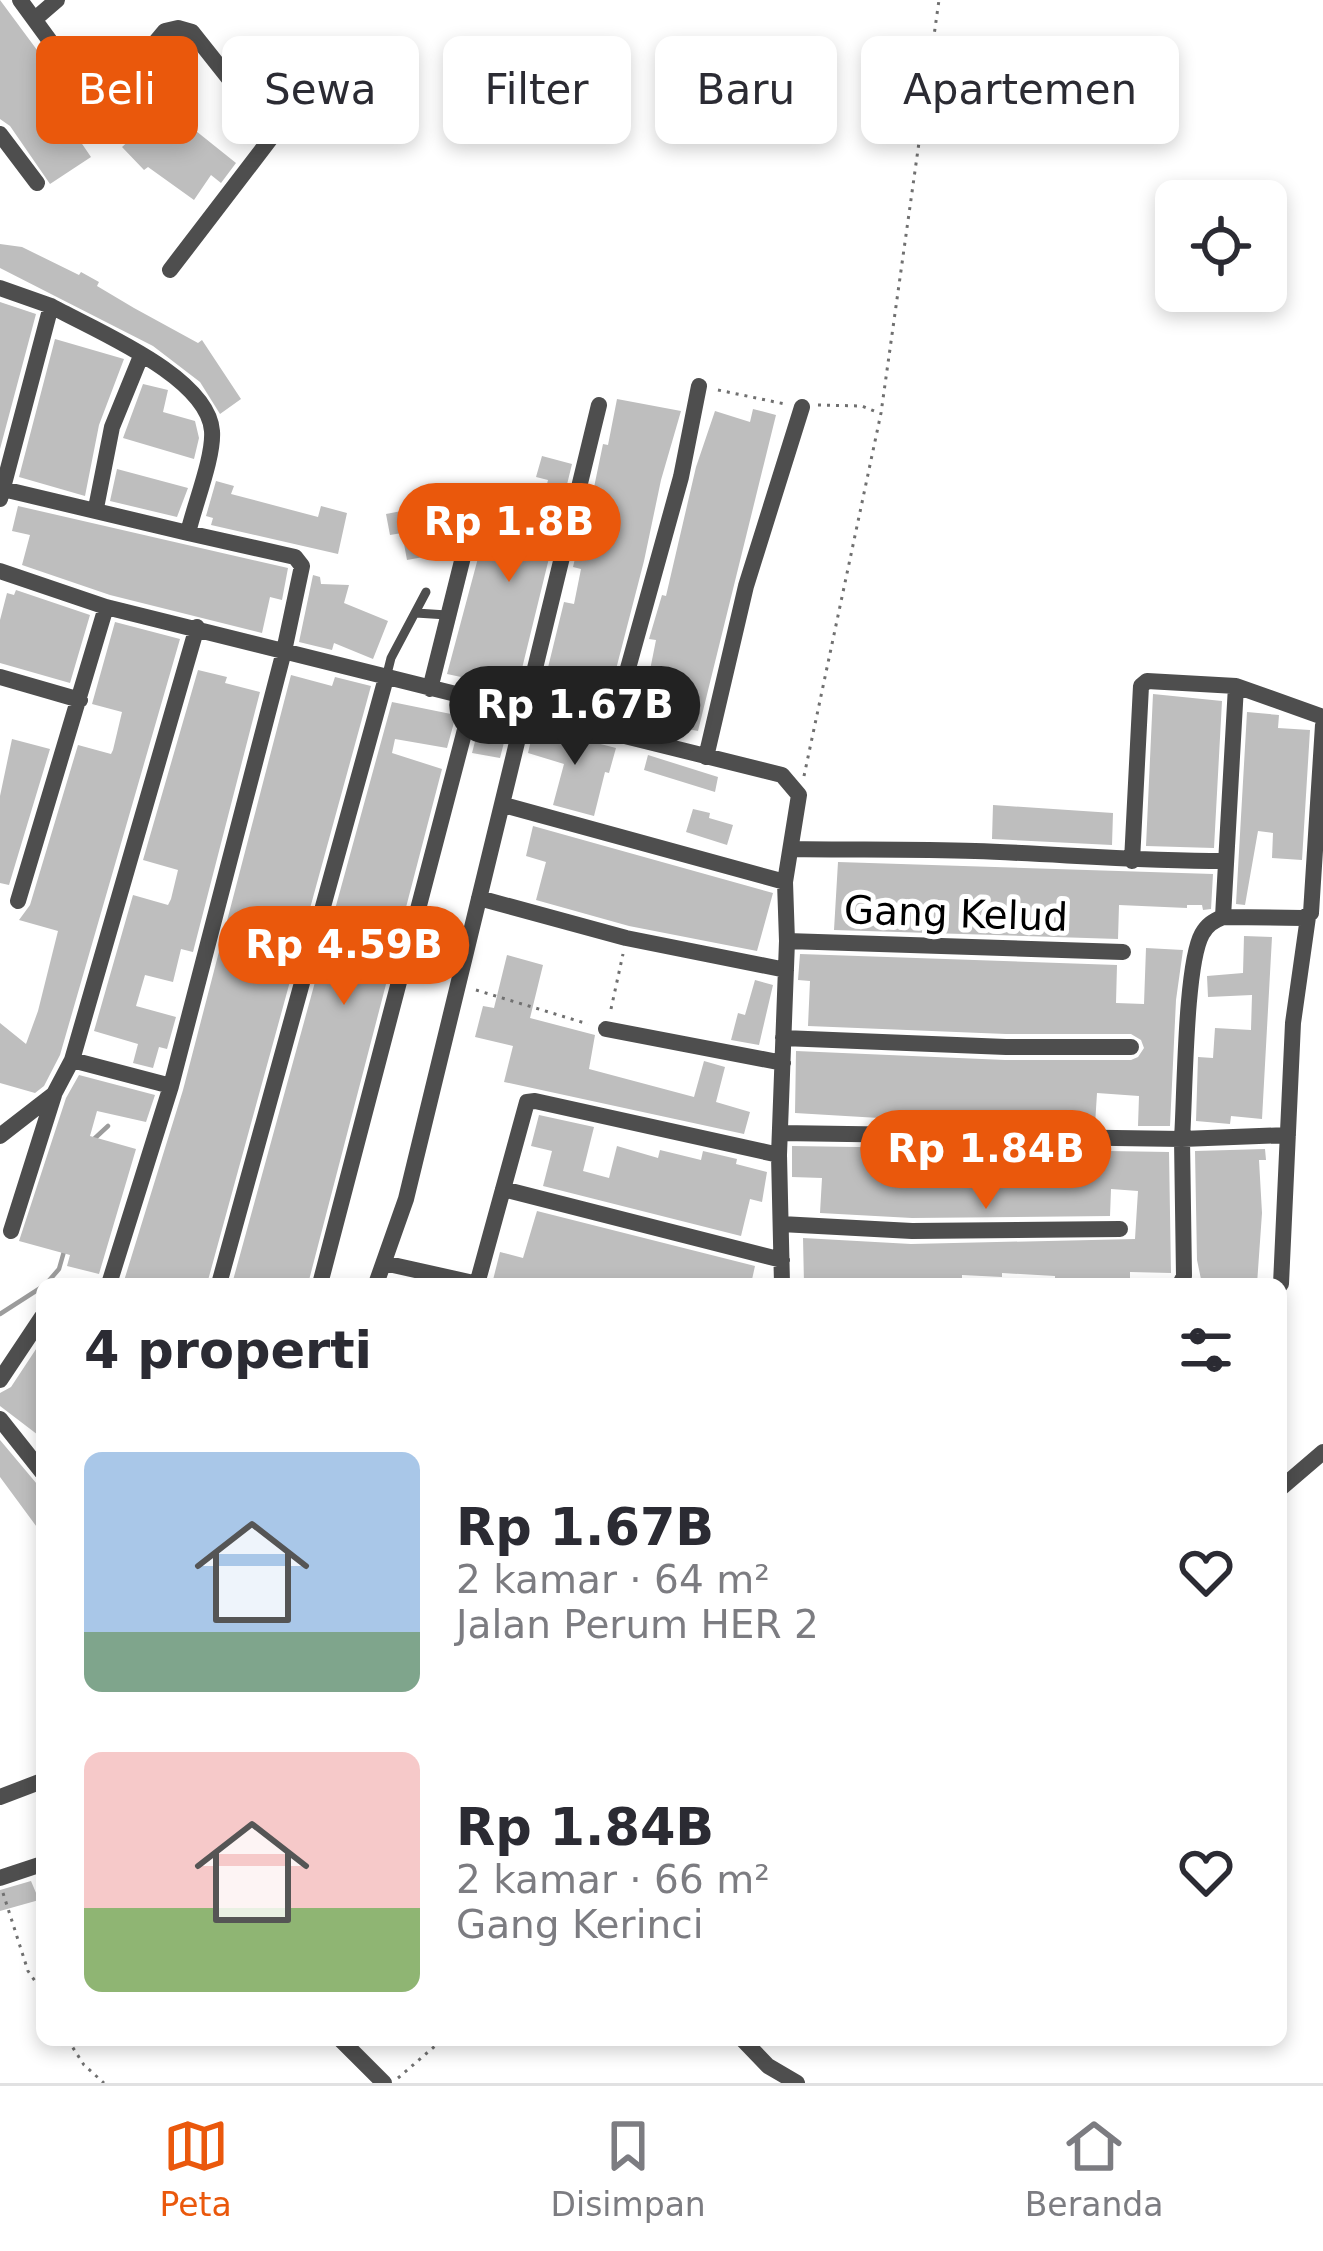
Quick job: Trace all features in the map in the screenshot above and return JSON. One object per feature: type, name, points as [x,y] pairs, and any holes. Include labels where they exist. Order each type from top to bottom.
[{"type":"street","points":[[20,0],[88,93],[104,97],[112,93],[165,32],[178,28],[193,32],[242,94],[270,118],[271,138],[170,270]]},
{"type":"street","points":[[35,20],[57,0]]},
{"type":"street","points":[[0,134],[37,184]]},
{"type":"street","points":[[0,288],[51,306],[178,377],[207,414],[213,434],[188,533]]},
{"type":"street","points":[[51,306],[1,494],[96,508],[295,557],[302,566],[171,1086],[111,1278]]},
{"type":"street","points":[[96,508],[112,427],[141,356]]},
{"type":"street","points":[[615,736],[622,690],[681,478],[699,386]]},
{"type":"street","points":[[378,1278],[406,1198],[599,405]]},
{"type":"street","points":[[706,757],[746,586],[802,407]]},
{"type":"street","points":[[430,689],[479,493]]},
{"type":"street","points":[[0,571],[106,607],[782,776],[800,795],[785,882],[779,1155],[782,1278]]},
{"type":"street","points":[[19,902],[106,607]]},
{"type":"street","points":[[11,1231],[54,1094],[73,1060],[196,627]]},
{"type":"street","points":[[0,677],[80,700]]},
{"type":"street","points":[[221,1278],[386,678]]},
{"type":"street","points":[[1132,861],[1141,686],[1154,680],[1236,686],[1323,721],[1316,870],[1293,1023],[1280,1278]]},
{"type":"street","points":[[1222,917],[1236,686]]},
{"type":"street","points":[[322,1278],[473,699]]},
{"type":"street","points":[[504,806],[785,882]]},
{"type":"street","points":[[791,849],[1224,861]]},
{"type":"street","points":[[479,898],[626,938],[786,970]]},
{"type":"street","points":[[1182,1278],[1182,1138],[1199,939],[1209,923],[1222,917],[1308,917]]},
{"type":"street","name":"Gang Kelud","points":[[787,941],[1123,952]]},
{"type":"street","points":[[606,1029],[783,1063]]},
{"type":"street","points":[[783,1038],[1131,1047]]},
{"type":"street","points":[[73,1060],[171,1086]]},
{"type":"street","points":[[0,1136],[54,1094]]},
{"type":"street","points":[[480,1278],[527,1102],[779,1155]]},
{"type":"street","points":[[780,1133],[1288,1135]]},
{"type":"street","points":[[503,1189],[782,1260]]},
{"type":"street","points":[[781,1225],[912,1232],[1120,1228]]},
{"type":"street","points":[[384,1263],[451,1278]]},
{"type":"street","points":[[0,1380],[36,1326]]},
{"type":"street","points":[[0,1419],[36,1464]]},
{"type":"street","points":[[1287,1483],[1323,1452]]},
{"type":"street","points":[[0,1797],[36,1783]]},
{"type":"street","points":[[0,1881],[36,1866]]},
{"type":"street","points":[[348,2046],[388,2083]]},
{"type":"street","points":[[748,2046],[796,2083]]},
{"type":"lane","points":[[386,678],[391,658],[426,592]]},
{"type":"lane","points":[[416,613],[447,615]]},
{"type":"path","points":[[800,795],[880,413],[939,0]]},
{"type":"path","points":[[699,386],[802,407],[862,406],[880,413]]},
{"type":"path","points":[[457,985],[606,1029],[626,938]]},
{"type":"path","points":[[0,1881],[28,1971],[36,1982]]},
{"type":"path","points":[[72,2046],[104,2083]]},
{"type":"path","points":[[388,2083],[434,2046]]},
{"type":"building","points":[[0,0],[36,49],[36,144],[82,144],[91,157],[50,184],[10,126],[0,119]]},
{"type":"building","points":[[198,133],[236,163],[221,183],[211,175],[194,200],[148,167],[144,170],[122,147],[198,144]]},
{"type":"building","points":[[0,244],[22,247],[81,272],[134,308],[198,343],[202,340],[241,399],[220,414],[200,382],[153,346],[0,268]]},
{"type":"building","points":[[0,302],[36,314],[0,449]]},
{"type":"building","points":[[55,339],[124,359],[99,425],[85,496],[19,477]]},
{"type":"building","points":[[143,384],[168,390],[163,412],[195,421],[199,438],[194,459],[123,438]]},
{"type":"building","points":[[617,399],[681,411],[606,708],[543,688],[564,602],[574,604],[581,569],[573,567]]},
{"type":"building","points":[[753,409],[776,415],[698,731],[640,720],[656,640],[649,639],[662,595],[666,596],[696,467],[715,411],[750,422]]},
{"type":"building","points":[[542,456],[572,464],[517,689],[447,674],[493,502],[540,513],[548,480],[536,477]]},
{"type":"building","points":[[117,469],[188,488],[177,517],[110,501]]},
{"type":"building","points":[[216,481],[234,486],[231,494],[318,517],[321,506],[347,513],[338,554],[211,525],[213,518],[206,516]]},
{"type":"building","points":[[448,502],[455,538],[451,552],[407,560],[402,533],[390,535],[386,514]]},
{"type":"building","points":[[18,506],[288,568],[282,600],[270,597],[262,633],[110,595],[22,565],[30,535],[12,531]]},
{"type":"building","points":[[313,575],[320,577],[321,584],[349,585],[344,603],[388,621],[373,659],[334,643],[332,650],[299,642]]},
{"type":"building","points":[[16,590],[90,615],[70,683],[0,663],[0,620],[7,593],[14,595]]},
{"type":"building","points":[[115,622],[180,639],[60,1055],[44,1086],[35,1093],[0,1083],[0,1023],[26,1044],[58,931],[19,920],[30,905],[78,745],[111,754],[113,750],[122,712],[92,704]]},
{"type":"building","points":[[198,670],[260,692],[193,952],[181,949],[173,982],[145,975],[136,1006],[176,1017],[167,1049],[159,1047],[153,1068],[133,1063],[138,1044],[94,1031],[133,895],[168,905],[171,899],[178,870],[143,860]]},
{"type":"building","points":[[291,675],[332,686],[335,677],[371,686],[209,1278],[125,1278],[183,1090]]},
{"type":"building","points":[[1153,694],[1222,701],[1214,848],[1146,846]]},
{"type":"building","points":[[392,702],[456,715],[447,748],[395,739],[392,753],[442,769],[310,1278],[234,1278]]},
{"type":"building","points":[[1247,712],[1279,715],[1278,728],[1310,730],[1302,860],[1272,858],[1273,833],[1258,831],[1245,905],[1236,904]]},
{"type":"building","points":[[485,719],[509,723],[500,758],[472,753]]},
{"type":"building","points":[[534,727],[616,748],[594,816],[553,805],[564,764],[528,753]]},
{"type":"building","points":[[12,739],[50,749],[9,885],[0,883],[0,796]]},
{"type":"building","points":[[648,755],[718,777],[715,792],[644,770]]},
{"type":"building","points":[[993,805],[1113,813],[1112,845],[992,839]]},
{"type":"building","points":[[693,809],[733,825],[727,845],[686,832]]},
{"type":"building","points":[[533,826],[773,893],[757,951],[629,926],[536,900],[546,862],[526,856]]},
{"type":"building","points":[[838,862],[1213,874],[1211,909],[1203,910],[1202,905],[1119,905],[1118,939],[834,930]]},
{"type":"building","points":[[1244,936],[1272,937],[1262,1119],[1231,1116],[1230,1124],[1196,1121],[1198,1057],[1213,1058],[1215,1028],[1251,1030],[1252,995],[1208,997],[1207,976],[1243,973]]},
{"type":"building","points":[[1146,948],[1183,950],[1170,1126],[1138,1126],[1139,1096],[1097,1093],[1095,1125],[879,1122],[879,1118],[795,1113],[796,1051],[1131,1060],[1144,1048],[1131,1034],[808,1026],[810,981],[798,980],[800,954],[1117,965],[1116,1003],[1144,1004]]},
{"type":"building","points":[[507,955],[543,965],[530,1018],[595,1035],[589,1069],[694,1097],[704,1061],[725,1067],[716,1102],[750,1112],[744,1134],[504,1082],[513,1046],[475,1037],[483,1006],[494,1008]]},
{"type":"building","points":[[755,980],[773,985],[759,1045],[731,1040],[738,1013],[745,1015]]},
{"type":"building","points":[[79,1075],[155,1095],[146,1122],[97,1111],[90,1136],[136,1149],[99,1274],[67,1266],[70,1255],[19,1241],[66,1098]]},
{"type":"building","points":[[539,1115],[594,1127],[583,1171],[609,1178],[617,1146],[658,1158],[660,1150],[701,1160],[703,1151],[767,1172],[762,1202],[750,1199],[741,1236],[543,1186],[552,1151],[531,1146]]},
{"type":"building","points":[[792,1146],[1169,1152],[1171,1273],[1130,1272],[1130,1278],[1002,1273],[1002,1277],[804,1278],[803,1238],[911,1244],[1135,1239],[1138,1191],[1111,1189],[1110,1216],[912,1218],[820,1213],[822,1178],[792,1177]]},
{"type":"building","points":[[1265,1149],[1266,1160],[1259,1160],[1262,1213],[1257,1278],[1201,1278],[1195,1151]]},
{"type":"building","points":[[537,1211],[755,1266],[752,1278],[494,1278],[500,1252],[523,1258]]},
{"type":"building","points":[[36,1349],[36,1433],[0,1406],[0,1393],[11,1387]]},
{"type":"building","points":[[0,1440],[36,1483],[36,1526],[0,1477]]},
{"type":"building","points":[[31,1881],[36,1901],[0,1911],[0,1890]]},
{"type":"waterway","points":[[94,1139],[108,1126]]},
{"type":"waterway","points":[[51,1278],[65,1248]]},
{"type":"waterway","points":[[0,1314],[36,1291]]}]
